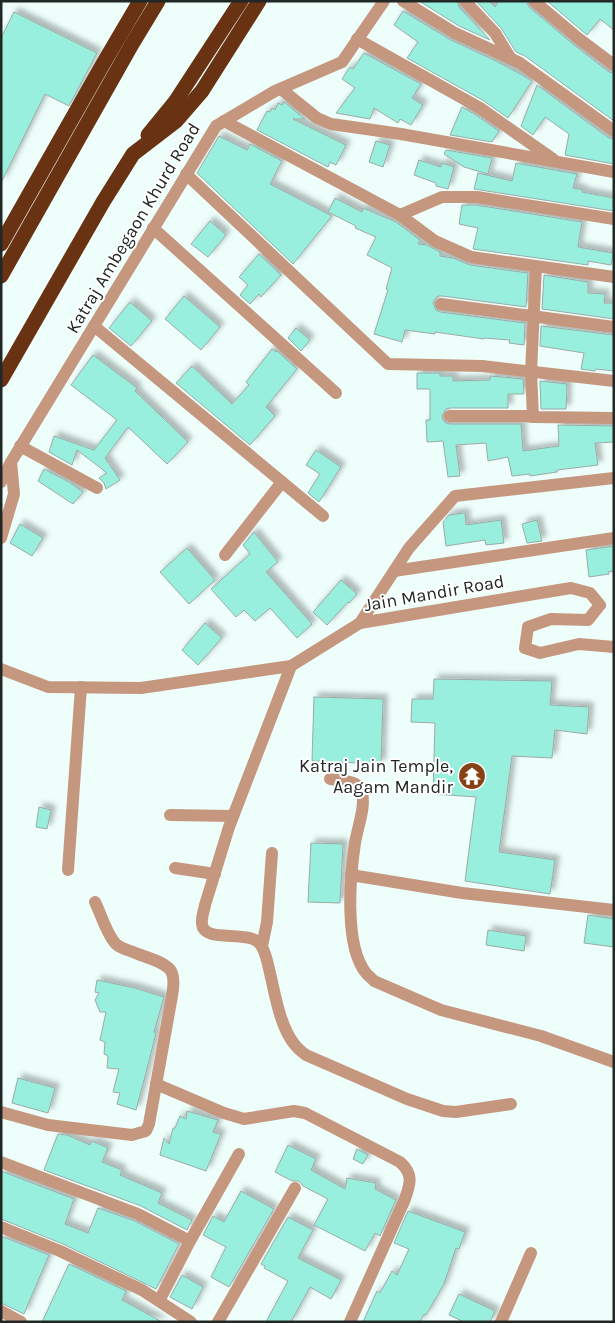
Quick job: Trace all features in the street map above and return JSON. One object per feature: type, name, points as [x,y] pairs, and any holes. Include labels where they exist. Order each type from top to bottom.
[{"type":"highway","points":[[1,244],[102,64],[140,1]]},
{"type":"highway","points":[[1,276],[158,1]]},
{"type":"highway","points":[[1,380],[103,202],[133,154],[175,102],[241,1]]},
{"type":"highway","points":[[133,154],[176,121],[202,91],[259,1]]},
{"type":"street","name":"Katraj Ambegaon Khurd Road","points":[[1,482],[20,446],[216,126],[281,88],[342,62],[384,1]]},
{"type":"street","points":[[403,1],[455,33],[520,63],[614,131]]},
{"type":"street","points":[[465,1],[495,33],[511,58]]},
{"type":"street","points":[[534,1],[614,65]]},
{"type":"street","points":[[357,39],[480,108],[556,161]]},
{"type":"street","points":[[281,88],[317,118],[331,124],[402,134],[614,172]]},
{"type":"street","points":[[224,121],[400,215],[435,241],[471,257],[614,277]]},
{"type":"street","points":[[186,174],[388,364],[482,366],[614,381]]},
{"type":"street","points":[[400,215],[442,197],[477,197],[614,219]]},
{"type":"street","points":[[153,228],[336,393]]},
{"type":"street","points":[[533,417],[531,372],[536,267]]},
{"type":"street","points":[[441,304],[614,327]]},
{"type":"street","points":[[94,326],[323,516]]},
{"type":"street","points":[[450,416],[614,418]]},
{"type":"street","points":[[20,446],[97,488]]},
{"type":"street","points":[[1,538],[14,494],[11,462]]},
{"type":"street","points":[[360,623],[409,548],[455,496],[614,478]]},
{"type":"street","points":[[225,555],[282,482]]},
{"type":"street","points":[[394,571],[614,538]]},
{"type":"street","name":"Jain Mandir Road","points":[[1,669],[48,687],[142,688],[291,666],[360,623],[571,588],[590,593],[600,605],[588,620],[551,619],[528,627],[525,648],[540,654],[579,644],[614,647]]},
{"type":"street","points":[[291,666],[233,816],[202,918],[204,930],[215,935],[237,936],[260,942],[267,961],[278,1010],[291,1040],[306,1055],[407,1099],[443,1110],[456,1112],[511,1104]]},
{"type":"street","points":[[68,870],[81,687]]},
{"type":"street","points":[[330,779],[358,786],[363,798],[351,875],[350,917],[352,938],[360,963],[366,974],[374,980],[441,1010],[541,1036],[614,1062]]},
{"type":"street","points":[[170,815],[233,816]]},
{"type":"street","points":[[262,946],[267,922],[272,853]]},
{"type":"street","points":[[176,868],[215,874]]},
{"type":"street","points":[[351,875],[462,893],[614,910]]},
{"type":"street","points":[[1,1112],[48,1126],[132,1136],[146,1131],[149,1124],[172,996],[173,974],[169,968],[161,963],[123,949],[116,944],[109,934],[95,902]]},
{"type":"street","points":[[156,1084],[236,1117],[244,1118],[294,1111],[305,1113],[400,1162],[407,1169],[410,1176],[410,1187],[406,1199],[350,1322]]},
{"type":"street","points":[[159,1301],[239,1154]]},
{"type":"street","points":[[1,1162],[138,1214],[190,1241]]},
{"type":"street","points":[[218,1322],[295,1188]]},
{"type":"street","points":[[1,1228],[60,1251],[142,1290],[191,1322]]},
{"type":"street","points":[[500,1322],[531,1253]]},
{"type":"street","points":[[1,1310],[21,1322]]},
{"type":"building","points":[[419,1],[457,1],[459,7],[490,40],[459,26]]},
{"type":"building","points":[[476,1],[489,1],[495,7],[499,1],[526,1],[529,7],[573,44],[609,72],[614,73],[614,121],[525,56],[516,52],[501,28]]},
{"type":"building","points":[[547,1],[614,1],[614,30],[600,19],[587,35]]},
{"type":"building","points":[[403,11],[451,40],[496,61],[532,81],[508,118],[484,101],[407,58],[418,42],[394,25]]},
{"type":"building","points":[[14,12],[97,53],[69,106],[45,94],[1,183],[1,38]]},
{"type":"building","points":[[364,53],[421,84],[412,98],[423,105],[411,125],[400,119],[398,123],[374,108],[370,119],[336,113],[355,88],[342,79],[350,67],[353,69]]},
{"type":"building","points":[[537,85],[609,138],[614,139],[614,164],[565,155],[569,134],[545,117],[533,135],[521,126]]},
{"type":"building","points":[[284,102],[305,119],[293,119],[346,145],[336,165],[330,162],[328,167],[257,130],[267,111],[270,112],[272,108],[275,110],[278,103],[282,105]]},
{"type":"building","points":[[462,107],[499,131],[492,142],[450,135]]},
{"type":"building","points":[[219,136],[247,150],[250,144],[282,161],[270,184],[332,216],[293,264],[197,173]]},
{"type":"building","points":[[376,141],[390,145],[383,167],[369,162]]},
{"type":"building","points":[[446,150],[492,158],[488,174],[464,167],[444,154]]},
{"type":"building","points":[[419,160],[441,167],[442,163],[454,167],[448,189],[436,186],[436,183],[414,175]]},
{"type":"building","points":[[516,163],[577,174],[573,188],[583,190],[582,192],[614,198],[614,211],[474,189],[478,173],[512,181]]},
{"type":"building","points":[[335,198],[362,212],[363,208],[396,222],[420,240],[418,244],[427,245],[440,252],[440,256],[453,258],[470,265],[528,273],[526,307],[442,296],[438,296],[433,303],[436,310],[440,312],[525,323],[524,345],[509,343],[510,340],[484,339],[435,332],[435,334],[405,330],[402,342],[374,334],[388,290],[386,289],[392,268],[367,255],[376,237],[355,228],[356,226],[328,212]]},
{"type":"building","points":[[462,205],[476,205],[582,222],[578,247],[613,253],[611,265],[588,261],[588,265],[473,249],[478,228],[459,224]]},
{"type":"building","points":[[210,221],[226,235],[208,257],[191,244]]},
{"type":"building","points":[[259,254],[281,275],[261,297],[259,294],[250,304],[240,295],[248,285],[239,277]]},
{"type":"building","points":[[544,275],[588,282],[588,293],[605,294],[604,303],[614,303],[614,319],[542,309]]},
{"type":"building","points":[[184,296],[220,327],[201,350],[165,319]]},
{"type":"building","points":[[130,302],[152,321],[131,346],[109,328]]},
{"type":"building","points":[[541,326],[614,335],[614,371],[581,369],[584,353],[540,346]]},
{"type":"building","points":[[296,328],[310,340],[301,351],[288,338]]},
{"type":"building","points":[[272,349],[277,351],[297,369],[266,407],[275,416],[250,445],[176,383],[192,366],[232,404],[249,385],[246,382]]},
{"type":"building","points":[[93,355],[137,388],[135,391],[188,442],[167,464],[128,427],[105,458],[120,480],[106,489],[104,483],[99,478],[107,473],[77,450],[72,465],[49,452],[54,436],[94,450],[117,420],[71,385]]},
{"type":"building","points":[[417,373],[440,373],[440,376],[453,376],[453,381],[490,380],[490,376],[523,379],[524,394],[508,394],[508,408],[450,408],[446,409],[442,416],[446,423],[450,424],[521,424],[523,451],[559,446],[558,425],[614,426],[614,442],[595,443],[598,465],[557,470],[557,472],[530,476],[530,474],[512,476],[508,457],[488,461],[486,443],[456,445],[460,476],[448,477],[443,441],[427,442],[426,420],[430,420],[430,389],[417,389]]},
{"type":"building","points":[[540,381],[567,384],[566,409],[541,409]]},
{"type":"building","points":[[316,450],[341,467],[319,502],[308,493],[320,474],[306,465]]},
{"type":"building","points":[[44,469],[69,482],[83,492],[73,504],[38,481]]},
{"type":"building","points":[[465,513],[466,525],[501,520],[504,543],[486,545],[485,540],[446,546],[443,522],[449,515]]},
{"type":"building","points":[[537,520],[542,541],[527,543],[522,524]]},
{"type":"building","points":[[20,524],[43,538],[32,556],[10,543]]},
{"type":"building","points":[[254,532],[278,562],[266,572],[312,624],[297,638],[270,608],[255,621],[244,610],[236,617],[211,589],[250,554],[243,545]]},
{"type":"building","points":[[614,546],[614,571],[608,572],[609,574],[589,577],[586,550]]},
{"type":"building","points":[[187,548],[215,580],[189,604],[160,572]]},
{"type":"building","points":[[341,580],[357,594],[327,625],[313,612]]},
{"type":"building","points":[[205,623],[222,638],[198,665],[182,650]]},
{"type":"building","name":"Katraj Jain Temple, Aagam Mandir","points":[[434,679],[552,681],[550,705],[589,707],[587,734],[555,730],[552,758],[512,756],[499,852],[555,860],[550,894],[465,881],[476,797],[433,794],[435,723],[411,722],[412,699],[433,699]]},
{"type":"building","points":[[314,697],[383,699],[381,764],[312,761]]},
{"type":"building","points":[[39,807],[51,810],[47,829],[36,827]]},
{"type":"building","points":[[311,843],[343,844],[340,903],[308,902]]},
{"type":"building","points":[[588,915],[614,919],[614,947],[584,943]]},
{"type":"building","points":[[488,930],[526,936],[524,951],[486,945]]},
{"type":"building","points":[[97,980],[135,988],[164,997],[136,1110],[117,1104],[120,1093],[113,1092],[119,1069],[107,1068],[108,1056],[104,1054],[105,1042],[100,1040],[106,1012],[100,1012],[95,1000],[99,993],[95,992]]},
{"type":"building","points":[[18,1078],[55,1088],[48,1113],[12,1103]]},
{"type":"building","points":[[187,1111],[218,1120],[213,1132],[221,1134],[206,1171],[160,1155],[164,1138],[169,1144],[173,1128],[175,1128],[180,1116],[186,1119]]},
{"type":"building","points":[[58,1134],[67,1135],[90,1145],[92,1141],[108,1148],[102,1162],[122,1170],[120,1175],[162,1193],[158,1203],[192,1220],[187,1230],[141,1206],[44,1170]]},
{"type":"building","points":[[288,1145],[316,1159],[311,1170],[345,1189],[347,1178],[376,1183],[375,1189],[396,1200],[380,1236],[375,1233],[365,1251],[314,1225],[328,1199],[303,1186],[299,1181],[292,1181],[275,1172]]},
{"type":"building","points":[[357,1149],[368,1155],[363,1164],[353,1159]]},
{"type":"building","points":[[1,1171],[74,1199],[65,1224],[88,1233],[98,1208],[135,1221],[179,1244],[156,1289],[63,1244],[1,1219]]},
{"type":"building","points":[[241,1191],[274,1209],[229,1287],[211,1277],[226,1247],[203,1235],[213,1216],[224,1222]]},
{"type":"building","points":[[408,1211],[465,1232],[459,1249],[456,1248],[444,1284],[420,1322],[363,1322],[377,1291],[380,1293],[392,1271],[397,1275],[409,1249],[394,1243]]},
{"type":"building","points":[[288,1217],[313,1230],[298,1258],[341,1280],[331,1299],[310,1287],[291,1322],[266,1322],[288,1281],[264,1268],[265,1266],[261,1264]]},
{"type":"building","points":[[1,1236],[49,1255],[24,1314],[1,1303]]},
{"type":"building","points":[[69,1264],[126,1291],[122,1300],[162,1322],[42,1322]]},
{"type":"building","points":[[182,1275],[203,1287],[192,1309],[170,1297]]},
{"type":"building","points":[[459,1294],[495,1311],[490,1322],[464,1322],[449,1315]]},
{"type":"place","name":"Katraj Jain Temple, Aagam Mandir","points":[[472,776]]}]
